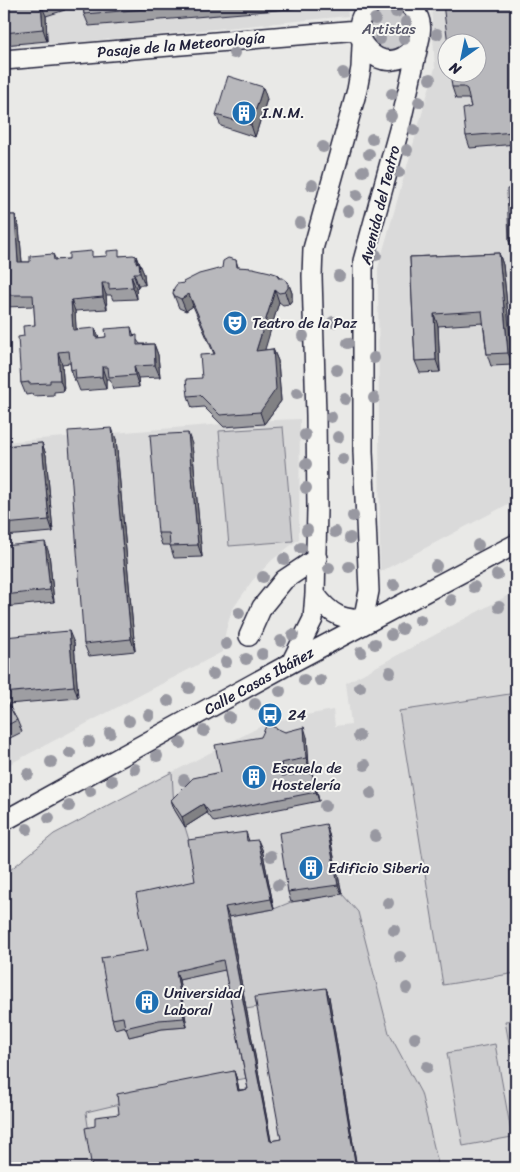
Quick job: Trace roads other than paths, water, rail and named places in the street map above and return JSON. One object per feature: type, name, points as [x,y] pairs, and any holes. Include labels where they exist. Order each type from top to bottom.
[{"type":"street","points":[[360,37],[373,56],[382,60],[394,60],[407,56],[415,48],[420,37],[421,25],[418,15],[411,5]]},
{"type":"street","points":[[291,663],[313,618],[317,558],[313,249],[357,90],[361,68],[359,22],[366,6]]},
{"type":"street","name":"Pasaje de la Meteorología","points":[[4,60],[360,37]]},
{"type":"street","name":"Avenida del Teatro","points":[[362,623],[369,586],[363,451],[363,261],[400,126],[420,37]]},
{"type":"street","name":"Calle Casas Ibáñez","points":[[4,821],[362,623],[516,544]]},
{"type":"street","points":[[249,636],[262,607],[284,580],[317,558]]},
{"type":"street","points":[[369,586],[386,598],[415,597]]},
{"type":"street","points":[[315,594],[325,608],[336,615],[362,623]]},
{"type":"place","name":"I.N.M.","points":[[244,113]]},
{"type":"place","name":"Teatro de la Paz","points":[[235,323]]},
{"type":"place","name":"24","points":[[270,715]]},
{"type":"place","name":"Escuela de Hostelería","points":[[254,777]]},
{"type":"place","name":"Edificio Siberia","points":[[311,868]]},
{"type":"place","name":"Universidad Laboral","points":[[147,1002]]},
{"type":"park label","name":"Artistas","points":[[389,29]]}]
